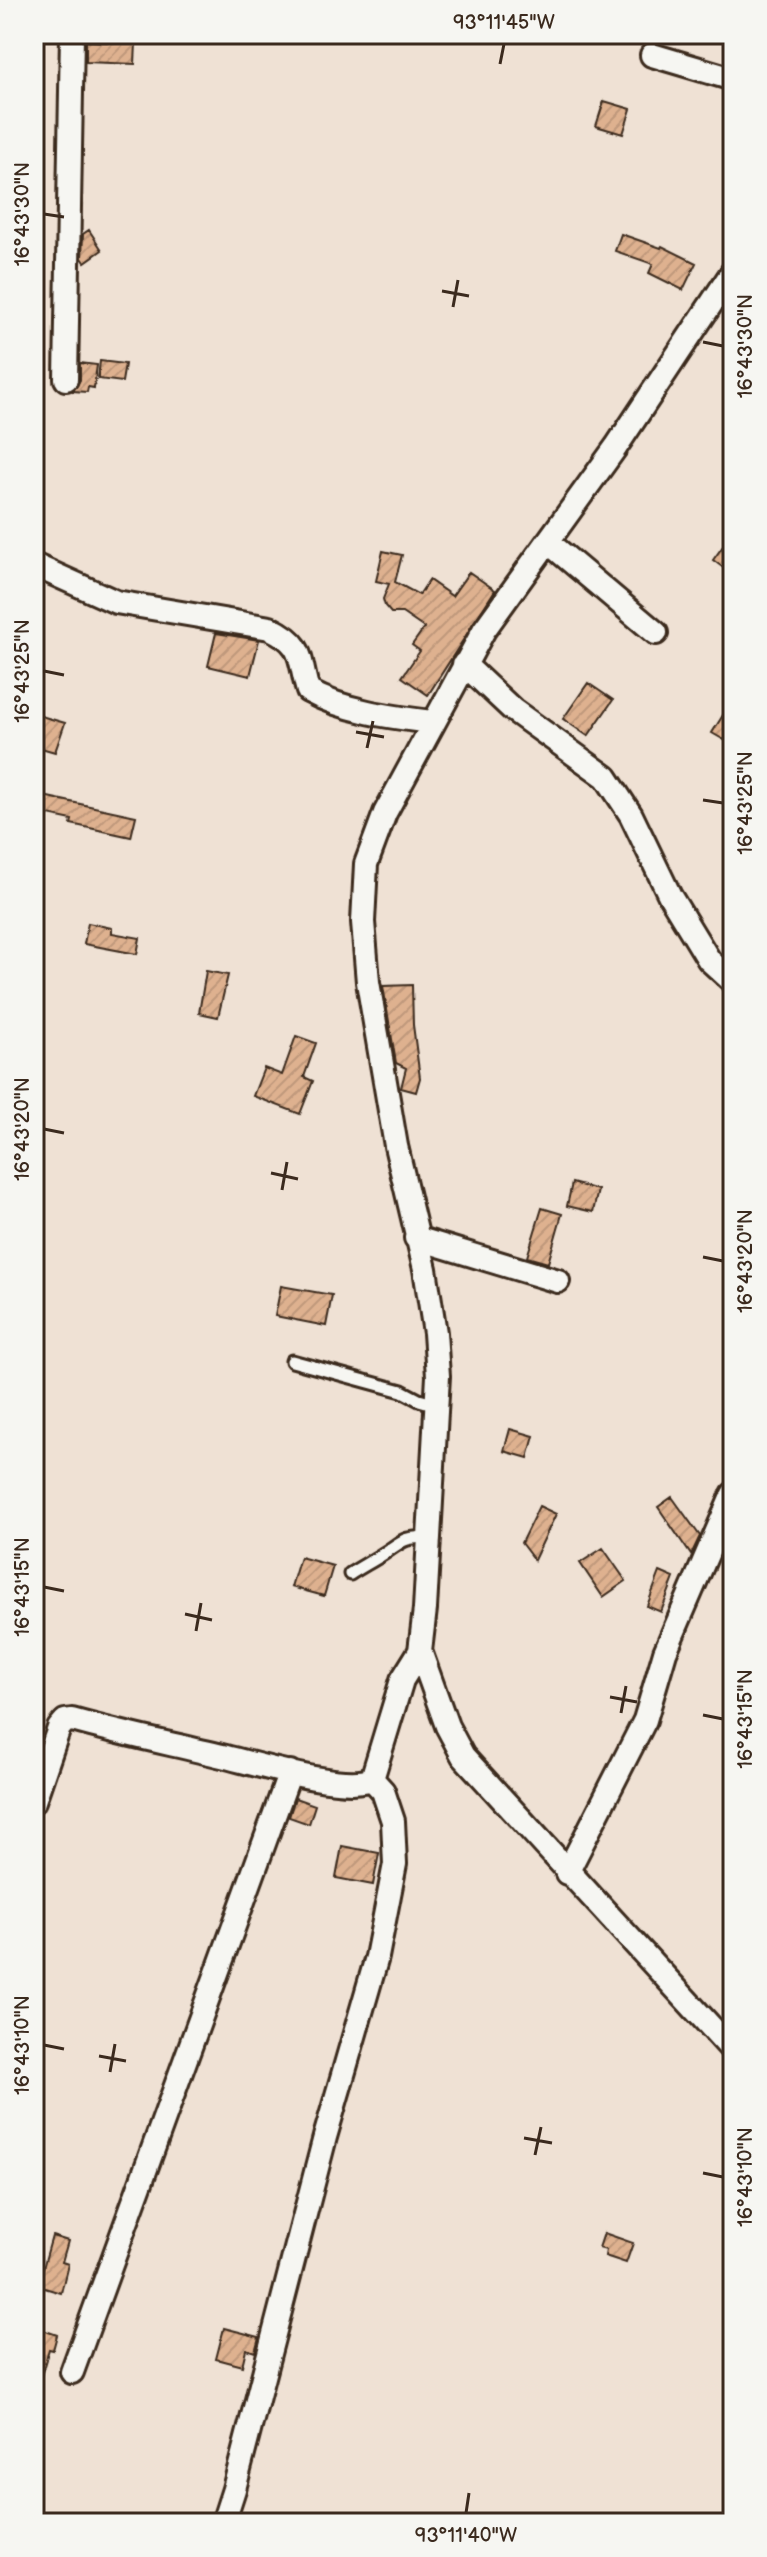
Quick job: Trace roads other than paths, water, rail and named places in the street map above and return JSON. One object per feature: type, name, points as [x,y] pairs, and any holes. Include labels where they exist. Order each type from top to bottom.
[{"type":"street","points":[[66,379],[72,34]]},
{"type":"street","points":[[652,55],[733,79]]},
{"type":"street","points":[[34,1801],[59,1728],[65,1721],[72,1720],[290,1772],[350,1782],[364,1783],[372,1779],[402,1680],[420,1651],[437,1405],[435,1333],[425,1269],[386,1088],[368,982],[363,922],[366,864],[385,813],[484,630],[616,447],[733,271]]},
{"type":"street","points":[[548,542],[656,633]]},
{"type":"street","points":[[34,565],[116,602],[270,628],[286,635],[297,646],[308,691],[320,698],[396,717],[432,722]]},
{"type":"street","points":[[464,664],[513,710],[606,777],[631,815],[670,896],[709,960],[733,982]]},
{"type":"street","points":[[416,1238],[558,1281]]},
{"type":"street","points":[[567,1873],[645,1720],[665,1652],[733,1494]]},
{"type":"street","points":[[420,1651],[447,1726],[463,1756],[733,2051]]},
{"type":"street","points":[[72,2372],[290,1772]]},
{"type":"street","points":[[223,2523],[325,2137],[377,1957],[395,1864],[393,1821],[383,1791],[372,1779]]},
{"type":"lane","points":[[292,1361],[402,1391],[437,1405]]},
{"type":"lane","points":[[350,1574],[384,1554],[395,1543],[429,1537]]}]
